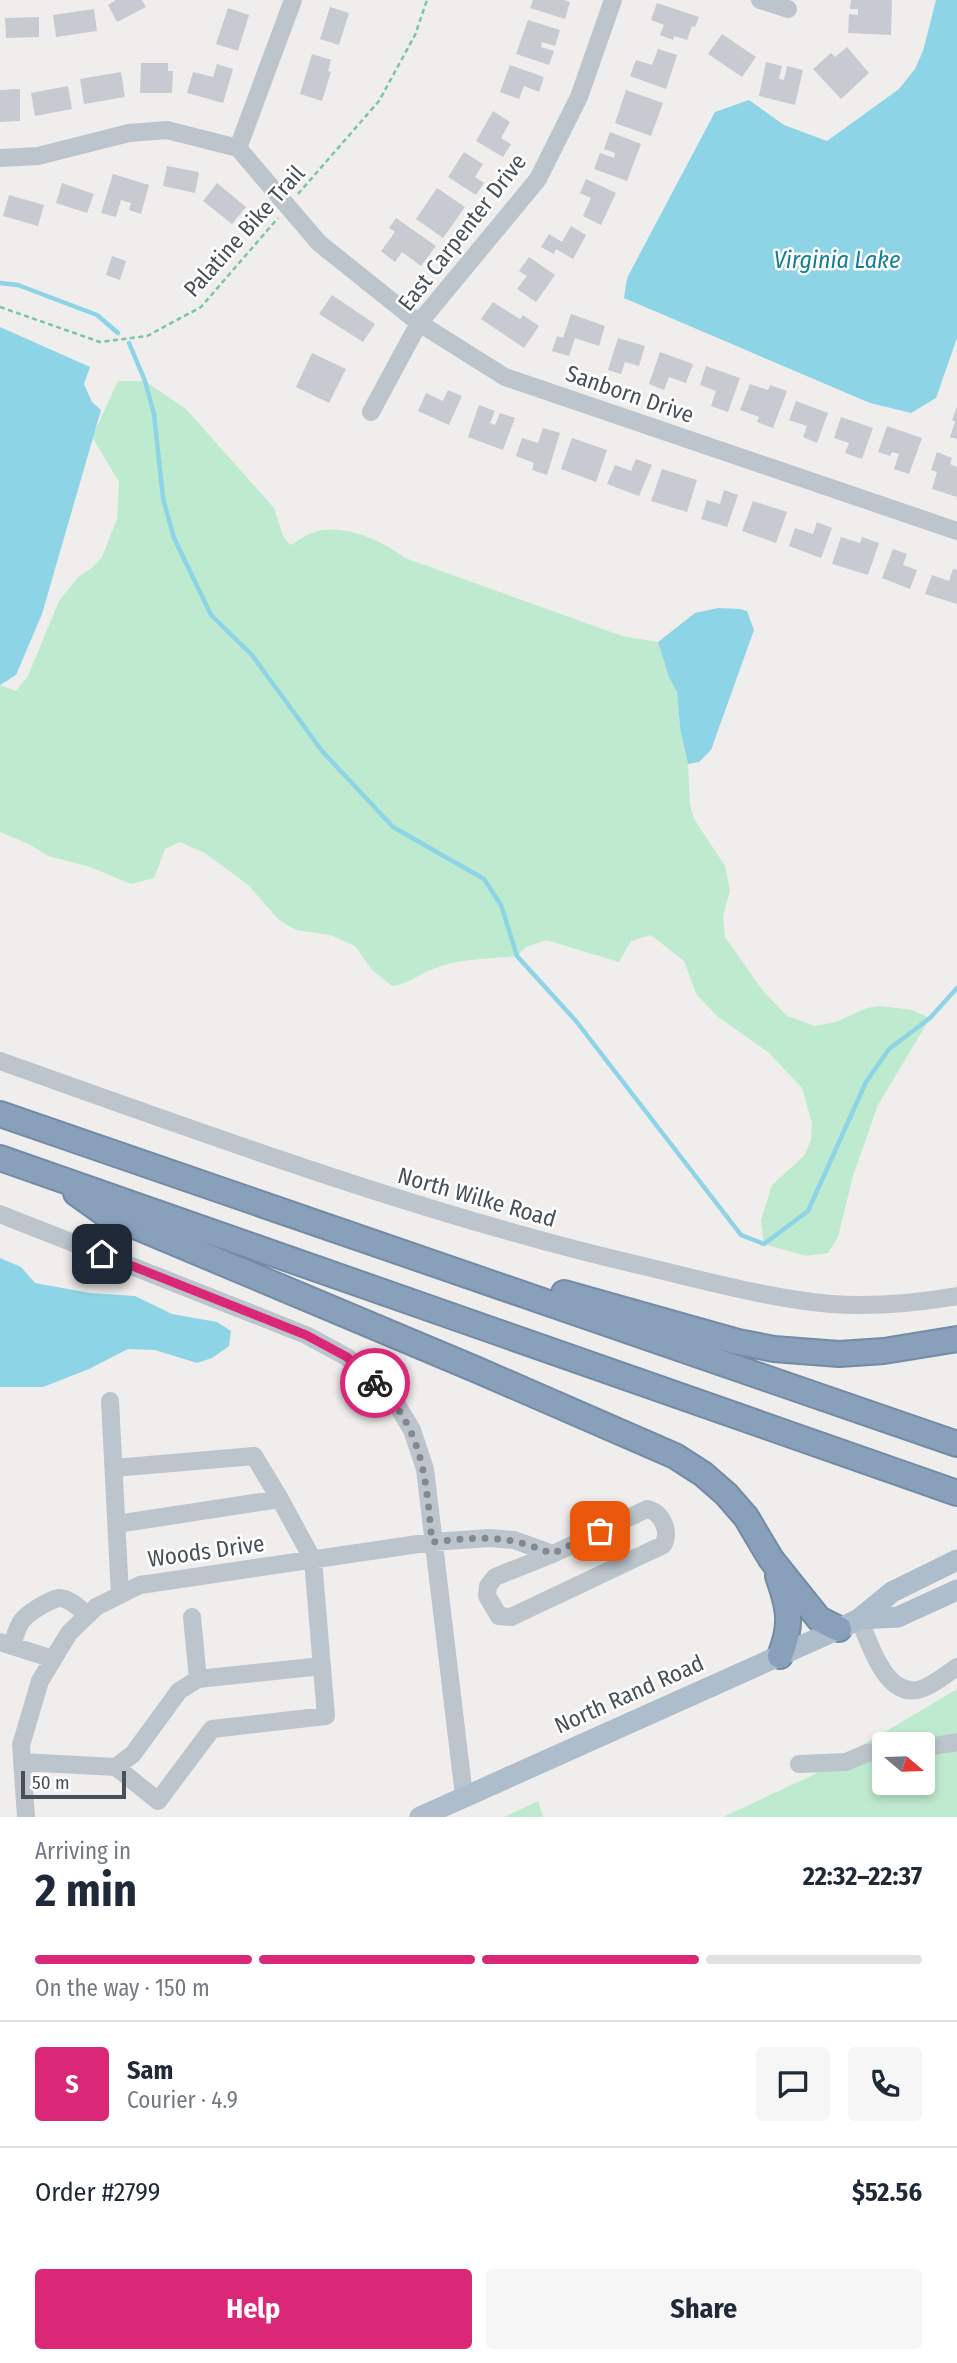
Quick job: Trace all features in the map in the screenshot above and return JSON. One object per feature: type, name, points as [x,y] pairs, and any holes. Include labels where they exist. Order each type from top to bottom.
[{"type":"highway","points":[[0,1114],[957,1444]]},
{"type":"highway","points":[[0,1157],[957,1493]]},
{"type":"highway","points":[[50,1175],[104,1213],[475,1368],[675,1456],[703,1474],[726,1494],[746,1517],[771,1559],[818,1619],[849,1624]]},
{"type":"highway","points":[[300,1218],[738,1342],[774,1349],[839,1354],[884,1351],[957,1339]]},
{"type":"highway","points":[[771,1559],[786,1598],[790,1622],[780,1656]]},
{"type":"main road","name":"North Rand Road","points":[[420,1817],[849,1624],[892,1592],[957,1560]]},
{"type":"main road","name":"North Rand Road","points":[[849,1624],[898,1617],[957,1590]]},
{"type":"street","points":[[0,158],[38,156],[129,133],[167,130],[238,148],[293,0]]},
{"type":"street","name":"East Carpenter Drive","points":[[371,412],[419,323],[538,179],[579,97],[613,0]]},
{"type":"street","points":[[760,0],[788,9]]},
{"type":"street","name":"Sanborn Drive","points":[[238,148],[318,243],[419,323],[505,377],[957,531]]},
{"type":"street","name":"North Wilke Road","points":[[0,1061],[400,1200],[570,1249],[768,1295],[831,1304],[871,1305],[957,1296]]},
{"type":"street","points":[[0,1214],[306,1335],[347,1357],[394,1400],[412,1430],[425,1469],[464,1796]]},
{"type":"street","points":[[110,1401],[120,1595]]},
{"type":"street","points":[[22,1762],[116,1766],[158,1801],[212,1730],[326,1716],[313,1560],[254,1456],[114,1468]]},
{"type":"street","points":[[117,1524],[280,1499]]},
{"type":"street","points":[[647,1509],[658,1514],[667,1532],[663,1545],[511,1617],[499,1616],[487,1596],[488,1586],[495,1577],[552,1554],[647,1509]]},
{"type":"street","name":"Woods Drive","points":[[26,1817],[21,1745],[40,1681],[69,1633],[87,1615],[96,1607],[140,1585],[432,1542],[490,1538],[514,1540],[552,1554]]},
{"type":"street","points":[[53,1660],[6,1644],[24,1616],[59,1598],[71,1602],[87,1615]]},
{"type":"street","points":[[192,1617],[198,1679]]},
{"type":"street","points":[[849,1624],[885,1677],[894,1684],[909,1689],[921,1689],[957,1667]]},
{"type":"street","points":[[116,1766],[133,1754],[179,1691],[198,1679],[321,1666]]},
{"type":"street","points":[[935,1746],[957,1742]]},
{"type":"street","points":[[800,1764],[846,1762],[872,1753]]},
{"type":"path","name":"Palatine Bike Trail","points":[[0,307],[100,342],[148,336],[201,307],[379,101],[415,35],[427,0]]},
{"type":"green space","points":[[118,381],[145,381],[186,409],[274,508],[283,536],[290,545],[315,532],[326,530],[362,535],[386,545],[405,558],[622,636],[658,642],[669,677],[677,692],[694,819],[725,866],[730,891],[723,916],[725,937],[763,991],[787,1016],[815,1026],[836,1022],[867,1008],[881,1006],[912,1010],[930,1018],[878,1105],[853,1176],[838,1237],[828,1253],[806,1256],[764,1244],[761,1220],[772,1185],[804,1156],[811,1140],[812,1123],[802,1088],[768,1052],[718,1017],[696,994],[684,961],[651,935],[631,941],[619,962],[546,940],[526,947],[517,956],[453,963],[392,986],[372,970],[355,946],[330,935],[296,930],[279,920],[248,885],[205,853],[180,842],[165,849],[154,878],[131,884],[90,867],[48,856],[29,844],[0,832],[0,685],[16,691],[28,676],[59,601],[78,577],[102,557],[117,519],[119,482],[92,437]]},
{"type":"green space","points":[[957,1689],[957,1817],[723,1817],[809,1777],[872,1740],[872,1796],[934,1796],[935,1732],[885,1732]]},
{"type":"green space","points":[[538,1801],[543,1817],[504,1817]]},
{"type":"water","name":"Virginia Lake","points":[[936,0],[957,0],[957,338],[936,398],[911,413],[870,403],[624,298],[627,278],[715,112],[749,100],[784,125],[827,141],[899,89],[915,69],[923,51]]},
{"type":"water","points":[[0,327],[90,367],[84,384],[92,402],[101,410],[42,614],[16,675],[0,685]]},
{"type":"water","points":[[718,608],[747,611],[754,630],[711,750],[699,762],[688,764],[680,728],[677,692],[669,677],[658,642],[695,613]]},
{"type":"water","points":[[0,1258],[21,1267],[35,1283],[90,1293],[135,1296],[172,1314],[217,1322],[231,1331],[229,1346],[212,1358],[197,1363],[155,1350],[128,1349],[89,1369],[43,1387],[0,1387]]},
{"type":"building","points":[[116,0],[142,0],[146,7],[117,22],[108,5]]},
{"type":"building","points":[[533,0],[570,2],[565,19],[530,8]]},
{"type":"building","points":[[851,0],[892,0],[891,35],[848,33],[849,14],[858,15],[858,9],[850,9]]},
{"type":"building","points":[[657,3],[699,17],[687,40],[674,36],[673,40],[660,35],[664,25],[651,20]]},
{"type":"building","points":[[330,7],[349,13],[339,45],[320,39]]},
{"type":"building","points":[[228,8],[249,15],[238,51],[216,44]]},
{"type":"building","points":[[94,9],[97,31],[56,37],[53,15]]},
{"type":"building","points":[[39,17],[39,37],[6,38],[5,18]]},
{"type":"building","points":[[528,20],[560,30],[555,46],[542,42],[541,47],[554,51],[549,65],[516,54]]},
{"type":"building","points":[[722,34],[756,57],[742,77],[708,54]]},
{"type":"building","points":[[847,47],[869,73],[841,99],[813,69],[831,53],[835,57]]},
{"type":"building","points":[[658,49],[677,55],[666,89],[630,76],[636,60],[652,65]]},
{"type":"building","points":[[312,54],[331,60],[328,71],[331,72],[322,101],[300,94]]},
{"type":"building","points":[[766,62],[782,66],[779,79],[784,80],[787,66],[803,70],[795,105],[759,96]]},
{"type":"building","points":[[141,63],[168,63],[168,71],[173,71],[172,93],[140,93]]},
{"type":"building","points":[[217,64],[233,69],[223,103],[187,93],[193,72],[213,77]]},
{"type":"building","points":[[510,65],[544,77],[539,92],[524,86],[519,99],[500,92]]},
{"type":"building","points":[[121,72],[125,97],[84,104],[80,79]]},
{"type":"building","points":[[68,86],[72,109],[35,116],[31,93]]},
{"type":"building","points":[[20,89],[20,121],[0,122],[0,90]]},
{"type":"building","points":[[626,90],[663,103],[651,136],[615,123]]},
{"type":"building","points":[[493,111],[510,122],[501,138],[511,144],[503,157],[476,141]]},
{"type":"building","points":[[610,132],[641,144],[627,181],[594,169],[600,153],[614,158],[615,153],[604,149]]},
{"type":"building","points":[[464,152],[483,164],[475,177],[484,183],[476,195],[448,177]]},
{"type":"building","points":[[167,166],[199,172],[195,193],[163,186]]},
{"type":"building","points":[[113,174],[149,185],[141,214],[129,210],[131,203],[121,200],[116,217],[101,213]]},
{"type":"building","points":[[586,179],[616,193],[601,225],[583,216],[591,198],[580,193]]},
{"type":"building","points":[[62,183],[94,194],[87,213],[56,203]]},
{"type":"building","points":[[217,183],[246,207],[232,224],[203,201]]},
{"type":"building","points":[[437,188],[465,207],[443,238],[416,219]]},
{"type":"building","points":[[9,195],[44,205],[38,226],[3,216]]},
{"type":"building","points":[[396,218],[436,246],[421,266],[402,252],[395,262],[381,251],[395,232],[389,228]]},
{"type":"building","points":[[571,226],[586,235],[573,259],[556,249],[554,254],[541,247],[549,234],[562,242]]},
{"type":"building","points":[[112,256],[126,261],[120,280],[106,275]]},
{"type":"building","points":[[529,257],[555,275],[536,302],[517,289],[527,276],[519,271]]},
{"type":"building","points":[[332,295],[375,324],[363,342],[319,314]]},
{"type":"building","points":[[493,302],[520,319],[523,315],[539,326],[524,348],[481,319]]},
{"type":"building","points":[[571,314],[605,326],[599,346],[575,338],[569,356],[552,351],[557,336],[563,338]]},
{"type":"building","points":[[618,338],[645,346],[639,366],[625,362],[621,374],[608,370]]},
{"type":"building","points":[[660,352],[693,364],[686,383],[669,377],[664,390],[649,384]]},
{"type":"building","points":[[312,353],[346,369],[329,403],[296,387]]},
{"type":"building","points":[[706,366],[740,378],[728,412],[711,406],[716,391],[700,385]]},
{"type":"building","points":[[750,384],[768,390],[770,385],[787,391],[773,428],[757,422],[759,417],[740,410]]},
{"type":"building","points":[[448,390],[462,396],[449,425],[418,411],[426,393],[443,401]]},
{"type":"building","points":[[796,401],[828,413],[817,443],[803,437],[807,426],[789,420]]},
{"type":"building","points":[[479,405],[495,411],[490,423],[495,425],[500,413],[515,418],[503,450],[468,437]]},
{"type":"building","points":[[957,407],[957,439],[950,437]]},
{"type":"building","points":[[841,417],[873,428],[862,459],[845,453],[849,443],[834,438]]},
{"type":"building","points":[[887,426],[922,438],[909,474],[894,469],[899,454],[892,452],[890,456],[878,452]]},
{"type":"building","points":[[543,428],[560,433],[547,475],[532,470],[534,463],[516,456],[522,438],[538,443]]},
{"type":"building","points":[[572,438],[607,450],[596,482],[561,469]]},
{"type":"building","points":[[937,452],[952,458],[950,464],[957,467],[957,497],[932,489],[937,472],[931,470]]},
{"type":"building","points":[[636,459],[652,465],[639,496],[607,484],[615,465],[631,471]]},
{"type":"building","points":[[662,469],[697,480],[687,512],[651,501]]},
{"type":"building","points":[[724,490],[738,495],[727,527],[701,519],[707,500],[720,504]]},
{"type":"building","points":[[753,501],[787,512],[776,543],[742,531]]},
{"type":"building","points":[[817,522],[832,528],[821,558],[789,546],[795,528],[813,534]]},
{"type":"building","points":[[841,537],[860,543],[862,537],[879,543],[868,575],[832,564]]},
{"type":"building","points":[[893,549],[907,554],[903,565],[917,570],[910,589],[882,578]]},
{"type":"building","points":[[953,569],[957,570],[957,604],[925,594],[932,575],[949,581]]},
{"type":"waterway","points":[[0,283],[18,285],[97,315],[118,333]]},
{"type":"waterway","points":[[129,343],[145,381],[154,414],[163,498],[174,538],[211,615],[252,655],[322,751],[393,827],[484,879],[501,905],[517,956],[576,1021],[741,1235],[764,1244],[808,1211],[866,1082],[889,1049],[930,1018],[957,988]]},
{"type":"way so far","points":[[375,1383],[394,1400],[412,1430],[425,1469],[432,1542],[471,1538],[514,1540],[552,1554],[600,1531]]},
{"type":"route","points":[[102,1254],[306,1335],[347,1357],[375,1383]]}]
